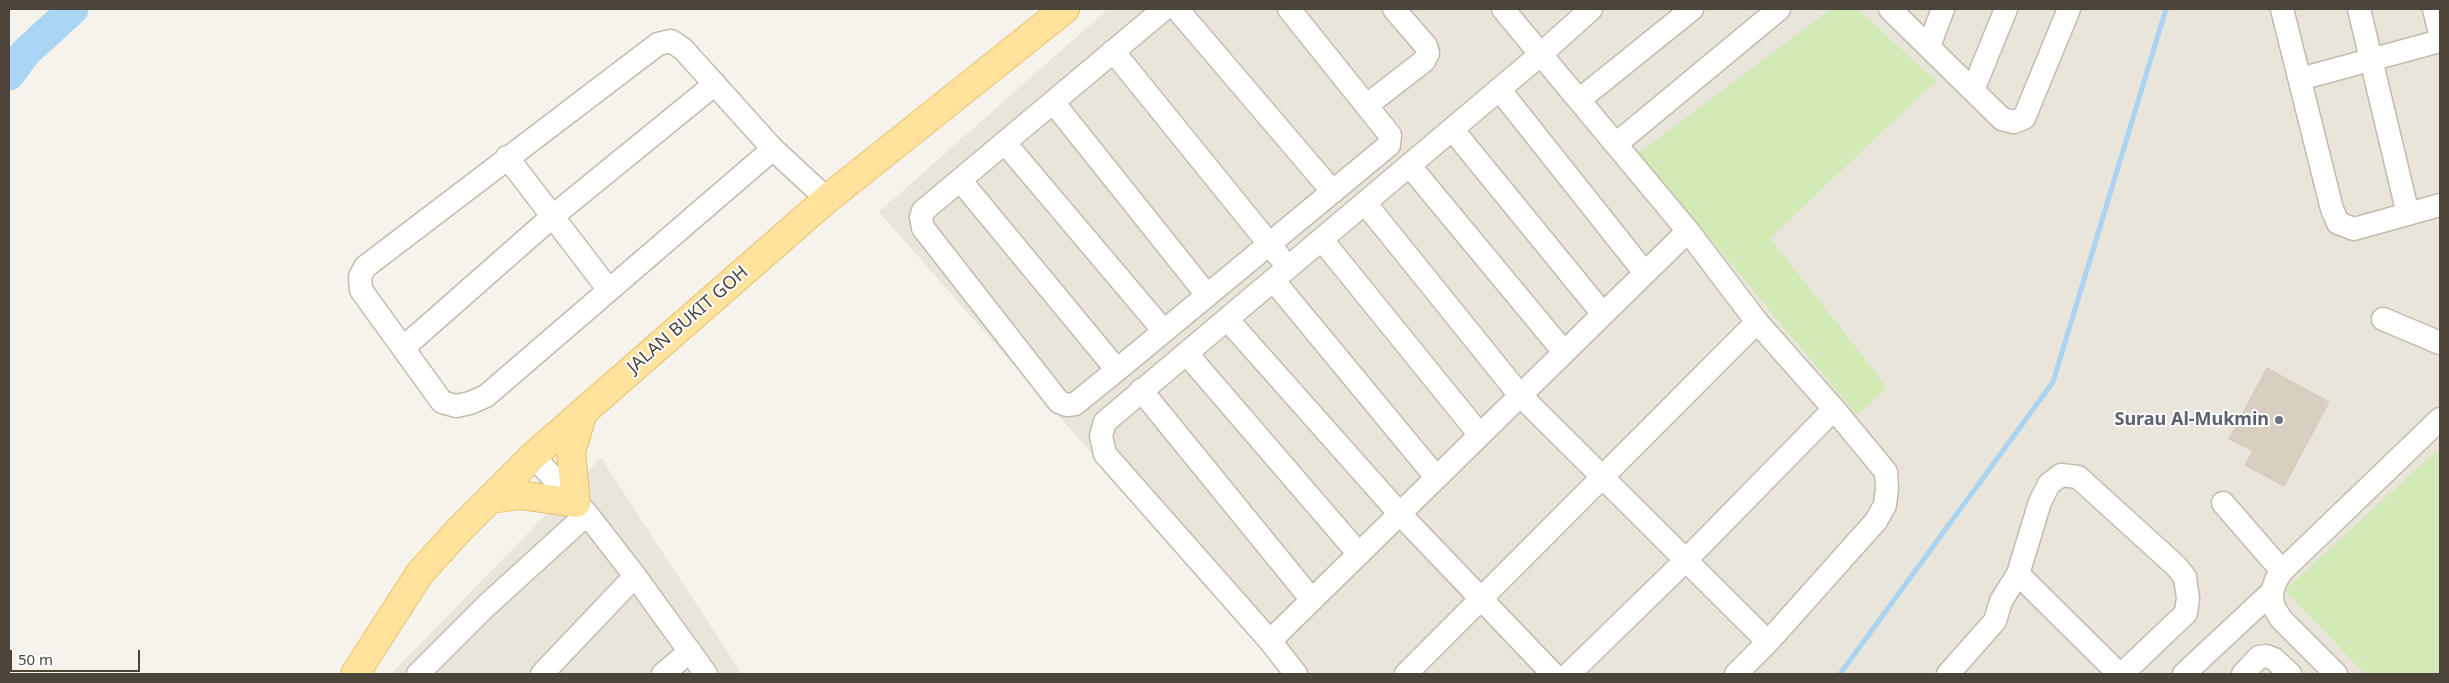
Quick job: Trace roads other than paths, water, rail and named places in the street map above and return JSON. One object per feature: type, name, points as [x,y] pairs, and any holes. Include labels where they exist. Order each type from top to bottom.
[{"type":"main road","name":"JALAN BUKIT GOH","points":[[355,674],[420,574],[532,456],[827,199],[1065,9]]},
{"type":"main road","points":[[490,499],[520,496],[582,508],[571,452],[583,412]]},
{"type":"street","points":[[1164,9],[923,211],[920,222],[1059,402],[1067,405],[1075,404],[1389,145],[1390,134],[1289,9]]},
{"type":"street","points":[[1177,9],[1333,192]]},
{"type":"street","points":[[1367,105],[1424,60],[1428,53],[1426,46],[1394,9]]},
{"type":"street","points":[[1503,9],[1688,231],[1757,322],[1834,409],[1886,472],[1887,488],[1884,505],[1876,521],[1768,642],[1736,674]]},
{"type":"street","points":[[1296,674],[1104,454],[1101,436],[1105,422],[1140,390],[1187,354],[1540,55],[1591,9]]},
{"type":"street","points":[[1579,100],[1692,9]]},
{"type":"street","points":[[1616,144],[1779,9]]},
{"type":"street","points":[[1890,9],[2002,119],[2014,122],[2024,118],[2069,9]]},
{"type":"street","points":[[1929,46],[1943,9]]},
{"type":"street","points":[[1973,90],[2006,9]]},
{"type":"street","points":[[2282,9],[2332,209],[2338,223],[2354,229],[2440,205]]},
{"type":"street","points":[[2359,9],[2408,214]]},
{"type":"street","points":[[2434,9],[2440,33]]},
{"type":"street","points":[[773,149],[486,396],[470,403],[456,406],[442,402],[361,290],[360,277],[365,267],[658,44],[672,41],[683,49],[773,149],[827,199]]},
{"type":"street","points":[[2300,79],[2440,41]]},
{"type":"street","points":[[1113,51],[1271,244],[1280,275],[1436,477]]},
{"type":"street","points":[[403,348],[553,216],[715,84]]},
{"type":"street","points":[[1499,89],[1645,273]]},
{"type":"street","points":[[1053,102],[1206,295]]},
{"type":"street","points":[[1452,129],[1603,314]]},
{"type":"street","points":[[1004,143],[1163,330]]},
{"type":"street","points":[[508,157],[609,290]]},
{"type":"street","points":[[1408,165],[1564,352]]},
{"type":"street","points":[[960,180],[1117,370]]},
{"type":"street","points":[[1365,203],[1520,394],[1768,642]]},
{"type":"street","points":[[1270,642],[1520,394],[1688,231]]},
{"type":"street","points":[[1322,240],[1480,435]]},
{"type":"street","points":[[1227,319],[1400,514],[1553,674]]},
{"type":"street","points":[[2383,319],[2440,343]]},
{"type":"street","points":[[1406,674],[1757,322]]},
{"type":"street","points":[[1187,354],[1359,554]]},
{"type":"street","points":[[1140,390],[1312,600]]},
{"type":"street","points":[[1569,674],[1685,561],[1834,409]]},
{"type":"street","points":[[2184,674],[2272,592],[2282,572],[2440,418]]},
{"type":"street","points":[[532,456],[582,508],[635,576],[706,674]]},
{"type":"street","points":[[1948,674],[1995,621],[2001,601],[2018,574],[2040,502],[2049,484],[2061,475],[2078,477],[2176,566],[2184,577],[2187,588],[2186,613],[2121,674],[2018,574]]},
{"type":"street","points":[[2223,503],[2282,572]]},
{"type":"street","points":[[418,674],[582,508]]},
{"type":"street","points":[[542,674],[635,576]]},
{"type":"street","points":[[2272,592],[2273,606],[2281,618],[2336,674]]},
{"type":"street","points":[[663,674],[690,651]]},
{"type":"street","points":[[2243,674],[2259,657],[2266,656],[2274,659],[2290,674]]},
{"type":"waterway","points":[[9,75],[26,52],[73,9]]},
{"type":"waterway","points":[[1840,674],[2053,382],[2166,9]]},
{"type":"place","name":"Surau Al-Mukmin","points":[[2279,420]]}]
